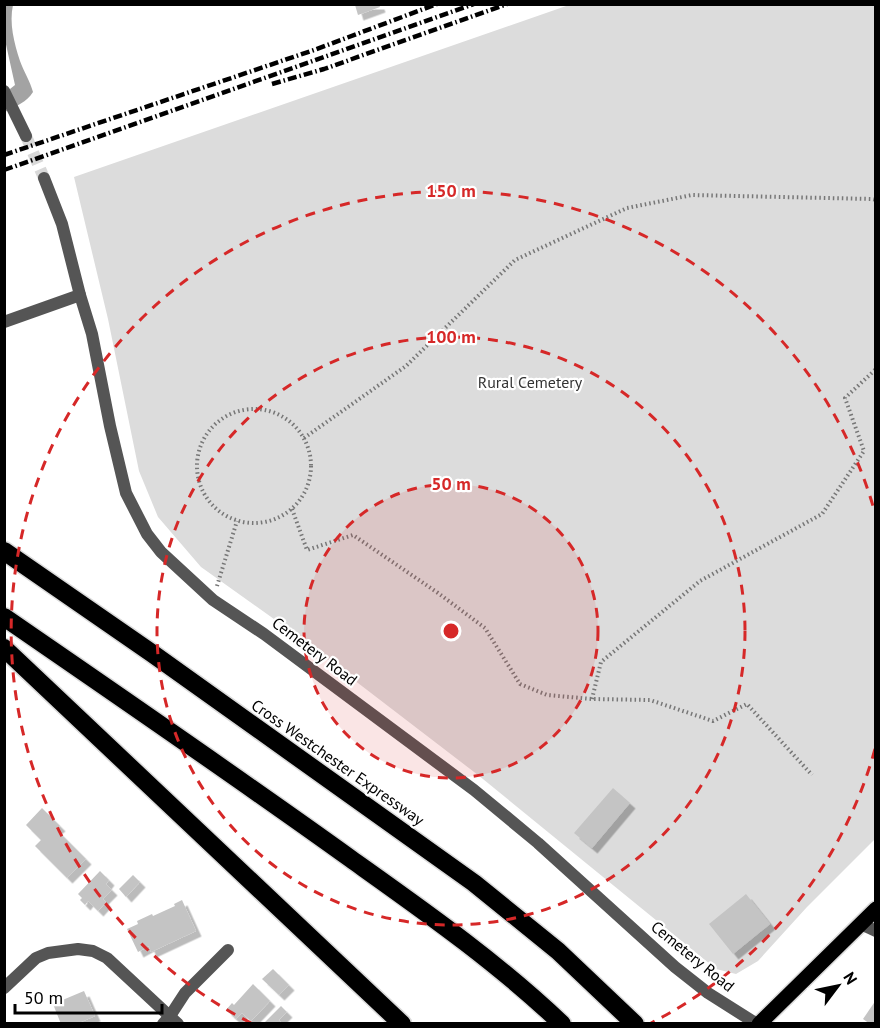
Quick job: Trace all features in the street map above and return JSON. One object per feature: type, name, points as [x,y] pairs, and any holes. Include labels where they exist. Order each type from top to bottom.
[{"type":"highway","name":"Cross Westchester Expressway","points":[[4,551],[153,654],[474,883],[558,951],[634,1023]]},
{"type":"highway","points":[[4,617],[440,922],[496,966],[562,1023]]},
{"type":"highway","points":[[4,648],[402,1023]]},
{"type":"main road","points":[[758,1023],[876,909]]},
{"type":"street","points":[[4,91],[26,136]]},
{"type":"street","name":"Cemetery Road","points":[[44,178],[62,224],[92,334],[126,493],[147,534],[161,552],[213,600],[264,634],[474,790],[538,843],[675,967],[708,993],[758,1023]]},
{"type":"street","points":[[4,322],[80,295]]},
{"type":"street","points":[[861,924],[876,931]]},
{"type":"street","points":[[4,988],[36,958],[48,953],[78,949],[93,951],[107,958],[170,1021],[185,993],[228,950]]},
{"type":"path","points":[[304,438],[405,366],[515,260],[627,208],[693,195],[876,200]]},
{"type":"path","points":[[592,699],[601,662],[700,581],[822,514],[864,451],[845,398],[876,369]]},
{"type":"path","points":[[260,409],[285,418],[304,438],[310,456],[310,475],[304,494],[292,509],[275,519],[256,523],[237,521],[220,512],[206,498],[198,480],[197,460],[201,443],[211,428],[225,416],[242,410],[260,409]]},
{"type":"path","points":[[292,509],[307,550],[353,535],[438,592],[485,628],[520,684],[548,695],[592,699],[650,700],[713,721],[747,704],[812,775]]},
{"type":"path","points":[[213,600],[237,521]]},
{"type":"green space","name":"Rural Cemetery","points":[[569,5],[875,5],[875,839],[807,907],[758,961],[736,974],[716,969],[478,775],[281,624],[201,567],[158,517],[139,471],[108,319],[74,177]]},
{"type":"shaded area","points":[[4,5],[13,5],[14,40],[33,92],[24,101],[5,112],[5,93],[15,85],[5,40]]},
{"type":"building","points":[[379,4],[380,7],[358,15],[355,5]]},
{"type":"building","points":[[613,788],[630,803],[592,848],[574,833]]},
{"type":"building","points":[[42,808],[60,826],[56,829],[86,859],[67,878],[35,846],[41,840],[26,825]]},
{"type":"building","points":[[100,871],[109,880],[106,884],[112,890],[103,899],[106,902],[98,911],[88,901],[85,905],[78,894]]},
{"type":"building","points":[[133,875],[140,882],[126,897],[119,889]]},
{"type":"building","points":[[746,894],[770,924],[733,954],[709,924]]},
{"type":"building","points":[[182,900],[196,931],[151,952],[149,946],[138,952],[127,929],[138,924],[137,921],[175,906],[174,904]]},
{"type":"building","points":[[273,969],[289,985],[279,995],[262,979]]},
{"type":"building","points":[[253,984],[270,1001],[251,1021],[242,1013],[236,1019],[226,1010],[232,1003],[234,1005]]},
{"type":"building","points":[[84,991],[95,1016],[81,1022],[82,1024],[61,1024],[53,1004]]},
{"type":"building","points":[[876,1000],[876,1024],[870,1024],[863,1019]]},
{"type":"building","points":[[281,1006],[287,1012],[279,1020],[282,1024],[263,1024]]},
{"type":"tunnel","points":[[26,136],[44,178]]},
{"type":"railway","points":[[4,155],[314,50],[437,4]]},
{"type":"railway","points":[[4,170],[474,4]]},
{"type":"railway","points":[[272,84],[324,69],[507,4]]}]
